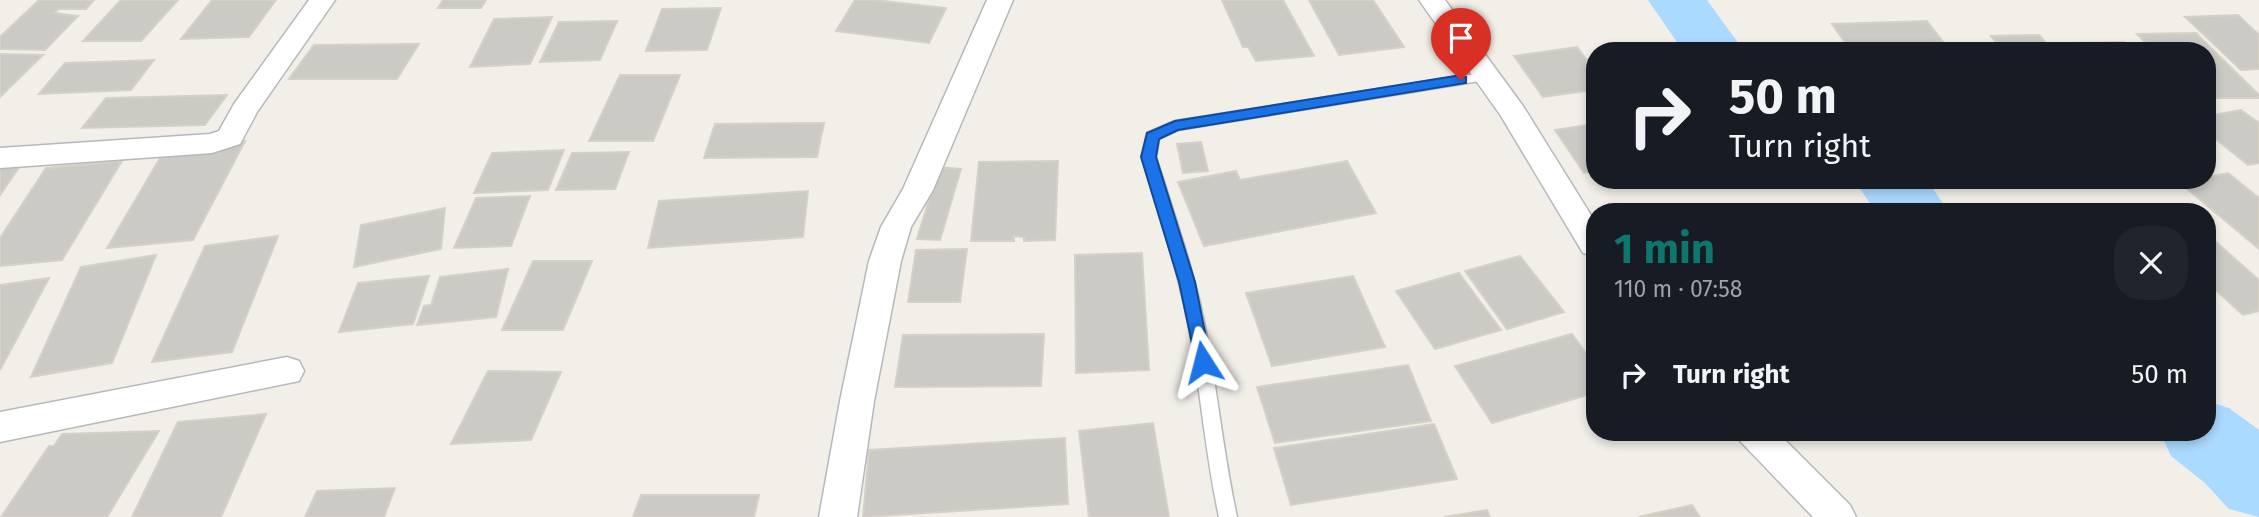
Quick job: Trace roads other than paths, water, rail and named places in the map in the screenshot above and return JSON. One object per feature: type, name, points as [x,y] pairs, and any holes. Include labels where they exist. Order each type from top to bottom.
[{"type":"street","points":[[0,158],[212,143],[230,136],[244,110],[322,0]]},
{"type":"street","points":[[838,517],[857,401],[885,261],[896,227],[918,190],[1000,0]]},
{"type":"street","points":[[1432,0],[1513,112],[1586,232]]},
{"type":"street","points":[[0,427],[287,371]]},
{"type":"street","points":[[1763,441],[1837,517]]},
{"type":"lane","points":[[1228,517],[1215,457],[1199,338],[1187,282],[1149,157],[1152,136],[1175,126],[1487,76]]},
{"type":"waterway","points":[[1677,0],[1707,42]]},
{"type":"waterway","points":[[1896,189],[1907,203]]},
{"type":"waterway","points":[[2212,441],[2234,458],[2259,484]]}]
